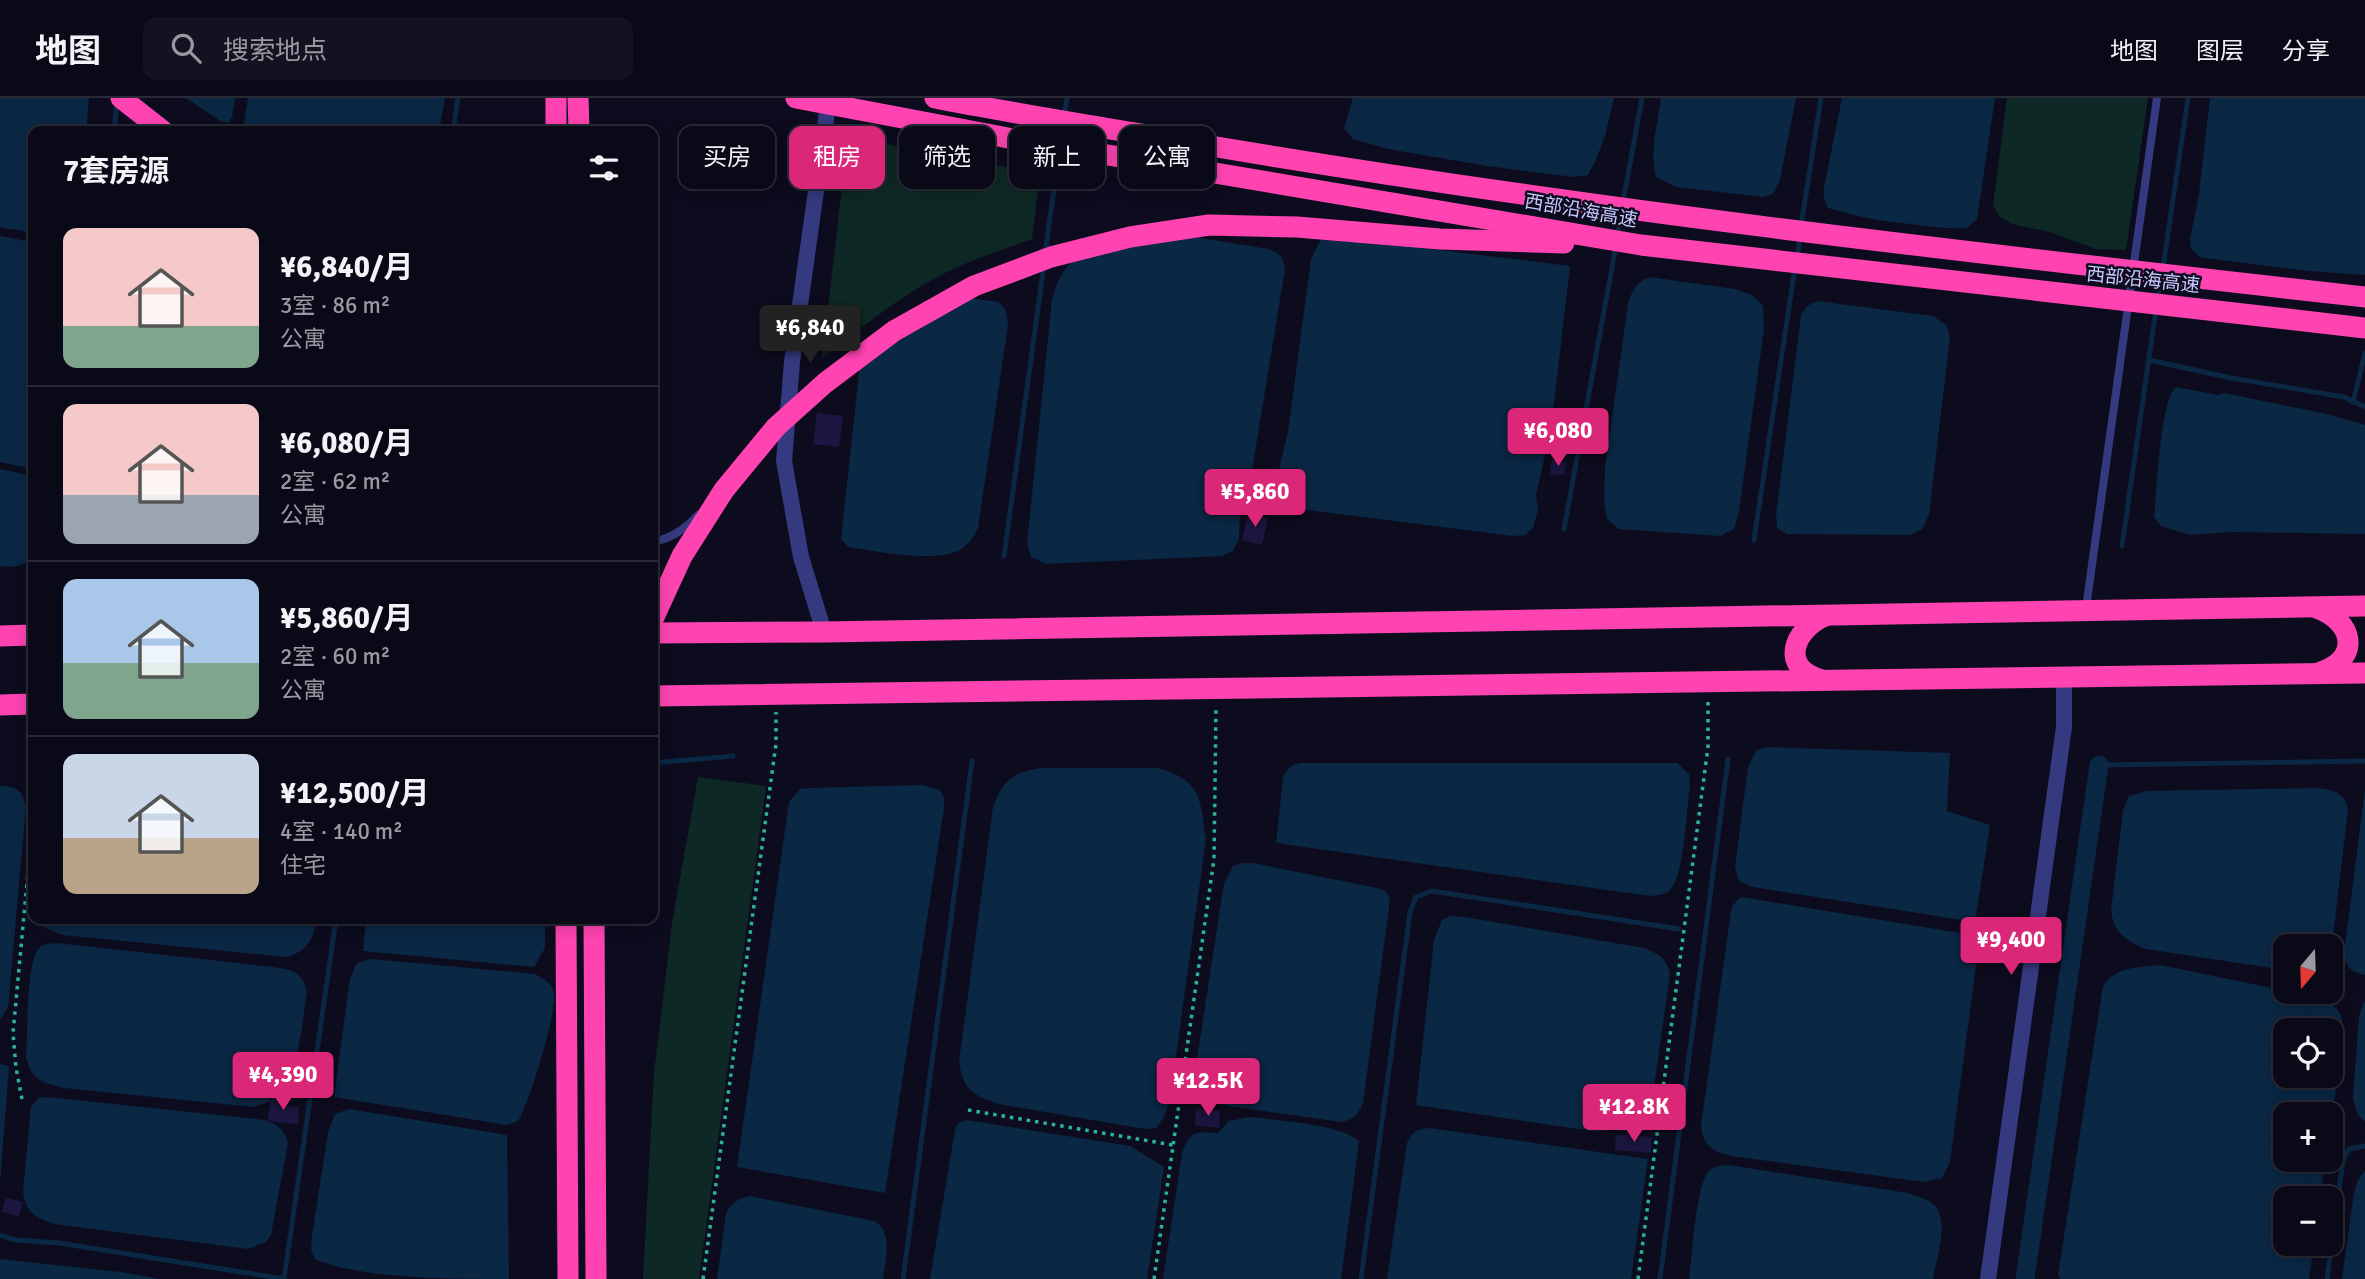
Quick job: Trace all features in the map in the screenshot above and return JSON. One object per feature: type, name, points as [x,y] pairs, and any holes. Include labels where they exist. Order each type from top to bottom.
[{"type":"highway","points":[[121,98],[157,126]]},
{"type":"highway","points":[[556,98],[556,126]]},
{"type":"highway","points":[[578,98],[579,126]]},
{"type":"highway","name":"西部沿海高速","points":[[796,98],[1019,139],[1642,245],[2365,328]]},
{"type":"highway","name":"西部沿海高速","points":[[935,98],[1312,164],[1578,202],[1901,245],[2365,297]]},
{"type":"highway","points":[[658,608],[682,556],[724,490],[776,427],[825,383],[894,331],[974,286],[1051,257],[1130,237],[1209,225],[1297,227],[1440,239],[1642,245]]},
{"type":"highway","points":[[658,633],[2365,606]]},
{"type":"highway","points":[[2315,607],[2329,612],[2339,620],[2346,629],[2349,641],[2339,664],[2316,674]]},
{"type":"highway","points":[[1825,615],[1803,629],[1795,651],[1797,662],[1803,671],[1826,681]]},
{"type":"highway","points":[[0,636],[28,635]]},
{"type":"highway","points":[[658,696],[2365,673]]},
{"type":"highway","points":[[0,705],[28,704]]},
{"type":"highway","points":[[566,924],[568,1279]]},
{"type":"highway","points":[[594,924],[596,1279]]},
{"type":"street","points":[[824,632],[801,557],[784,461],[792,362],[829,98]]},
{"type":"street","points":[[1987,1279],[2064,727],[2064,678]]},
{"type":"lane","points":[[2085,611],[2157,98]]},
{"type":"lane","points":[[658,541],[682,530],[697,517],[789,405]]},
{"type":"path","points":[[1638,1279],[1708,747],[1709,682]]},
{"type":"path","points":[[1154,1279],[1214,859],[1216,689]]},
{"type":"path","points":[[703,1279],[776,744],[776,695]]},
{"type":"path","points":[[22,1099],[13,1032],[28,872]]},
{"type":"path","points":[[968,1110],[1173,1145]]},
{"type":"green space","points":[[2007,98],[2148,98],[2126,250],[2096,249],[2050,232],[2012,224],[1999,216],[1993,205]]},
{"type":"green space","points":[[885,144],[899,147],[899,189],[995,189],[995,165],[1009,167],[1009,189],[1038,189],[1032,239],[968,262],[932,280],[889,307],[822,358],[842,189],[885,189]]},
{"type":"green space","points":[[698,777],[766,786],[699,1279],[643,1279],[654,1073],[672,924]]},
{"type":"water","points":[[0,98],[89,98],[86,126],[28,126],[28,232],[0,227]]},
{"type":"water","points":[[186,98],[235,98],[232,117],[229,122],[222,122]]},
{"type":"water","points":[[248,98],[445,98],[440,126],[244,126]]},
{"type":"water","points":[[1353,98],[1614,98],[1605,136],[1595,162],[1588,175],[1574,177],[1388,149],[1353,139],[1344,128]]},
{"type":"water","points":[[1661,98],[1796,98],[1780,180],[1773,194],[1763,197],[1676,187],[1656,177],[1654,147]]},
{"type":"water","points":[[1842,98],[1995,98],[1977,219],[1967,228],[1932,228],[1880,221],[1828,208],[1824,199],[1824,188]]},
{"type":"water","points":[[2210,98],[2365,98],[2365,275],[2293,270],[2199,257],[2191,248],[2190,239],[2199,194]]},
{"type":"water","points":[[0,236],[28,241],[28,468],[0,462]]},
{"type":"water","points":[[1195,237],[1268,249],[1280,256],[1285,269],[1246,507],[1240,512],[1239,539],[1233,551],[1222,556],[1046,564],[1031,557],[1027,543],[1052,300],[1061,275],[1078,256]]},
{"type":"water","points":[[1321,239],[1366,241],[1570,266],[1551,429],[1536,495],[1538,510],[1533,528],[1525,535],[1513,536],[1300,509],[1287,504],[1280,493],[1278,473],[1288,432],[1311,259]]},
{"type":"water","points":[[1649,277],[1735,289],[1752,295],[1763,306],[1764,329],[1739,511],[1734,529],[1720,536],[1619,529],[1607,519],[1604,500],[1605,468],[1628,304],[1635,288]]},
{"type":"water","points":[[962,297],[999,302],[1006,311],[1008,325],[978,528],[961,549],[938,556],[906,555],[848,547],[841,539],[860,364]]},
{"type":"water","points":[[1817,301],[1933,316],[1946,325],[1950,336],[1929,515],[1922,529],[1911,535],[1787,534],[1777,528],[1776,514],[1801,315],[1807,306]]},
{"type":"water","points":[[2176,387],[2218,395],[2224,393],[2327,414],[2365,425],[2365,534],[2230,532],[2190,535],[2161,526],[2154,517],[2160,447],[2166,409]]},
{"type":"water","points":[[0,469],[28,475],[28,562],[14,567],[0,566]]},
{"type":"water","points":[[1765,747],[1950,753],[1947,811],[1990,825],[1975,922],[1753,887],[1739,881],[1735,867],[1748,767],[1756,751]]},
{"type":"water","points":[[1301,763],[1677,763],[1689,774],[1690,785],[1679,870],[1669,891],[1650,896],[1276,843],[1283,778],[1290,768]]},
{"type":"water","points":[[1040,768],[1158,768],[1191,785],[1200,802],[1206,839],[1170,1099],[1164,1117],[1156,1128],[1145,1129],[998,1104],[976,1094],[963,1079],[959,1062],[993,807],[1010,779],[1022,772]]},
{"type":"water","points":[[923,785],[940,790],[944,798],[944,808],[885,1193],[737,1167],[789,802],[800,789]]},
{"type":"water","points":[[0,786],[19,791],[26,808],[8,1007],[0,1020]]},
{"type":"water","points":[[2317,788],[2337,793],[2344,798],[2348,808],[2333,934],[2273,934],[2273,968],[2146,949],[2127,939],[2118,931],[2111,911],[2123,810],[2129,796],[2146,791]]},
{"type":"water","points":[[2365,789],[2365,975],[2350,968],[2344,953]]},
{"type":"water","points":[[1242,863],[1382,889],[1390,900],[1363,1103],[1350,1119],[1342,1122],[1228,1106],[1204,1095],[1197,1086],[1195,1072],[1224,883],[1233,866]]},
{"type":"water","points":[[1741,897],[1960,933],[1975,942],[1978,950],[1950,1162],[1942,1178],[1924,1182],[1731,1156],[1714,1150],[1706,1143],[1701,1126],[1731,911]]},
{"type":"water","points":[[1450,916],[1644,948],[1664,960],[1670,973],[1649,1123],[1598,1132],[1416,1105],[1434,940],[1442,920]]},
{"type":"water","points":[[41,924],[316,924],[309,943],[288,957],[62,935]]},
{"type":"water","points":[[366,924],[545,924],[545,948],[534,967],[363,951]]},
{"type":"water","points":[[57,943],[273,967],[296,973],[303,980],[307,993],[295,1062],[286,1087],[274,1099],[254,1107],[64,1088],[39,1079],[31,1071],[26,1057],[31,972],[39,948]]},
{"type":"water","points":[[371,959],[535,974],[549,984],[554,993],[554,1003],[547,1038],[518,1121],[507,1125],[334,1097],[350,978],[357,963]]},
{"type":"water","points":[[2160,965],[2273,988],[2273,1004],[2330,1004],[2339,1012],[2341,1018],[2273,1018],[2273,1088],[2336,1088],[2334,1102],[2273,1102],[2273,1172],[2323,1172],[2322,1186],[2273,1186],[2273,1256],[2312,1256],[2309,1279],[2060,1279],[2058,1275],[2103,986],[2108,979],[2121,971]]},
{"type":"water","points":[[2365,1000],[2365,1121],[2355,1107],[2353,1097],[2359,1016]]},
{"type":"water","points":[[0,1064],[9,1066],[0,1183]]},
{"type":"water","points":[[38,1098],[265,1120],[277,1126],[285,1134],[288,1143],[271,1235],[266,1242],[248,1249],[54,1224],[37,1217],[26,1205],[23,1192],[31,1107]]},
{"type":"water","points":[[349,1109],[507,1135],[509,1279],[381,1274],[334,1266],[315,1259],[311,1249],[312,1236],[328,1132],[335,1114]]},
{"type":"water","points":[[1249,1117],[1325,1127],[1352,1136],[1359,1142],[1341,1279],[1163,1279],[1182,1153],[1188,1140],[1195,1134],[1218,1133],[1229,1121]]},
{"type":"water","points":[[966,1120],[1130,1146],[1164,1167],[1147,1279],[930,1279],[955,1130],[957,1124]]},
{"type":"water","points":[[1429,1128],[1648,1159],[1631,1279],[1387,1279],[1407,1143],[1415,1132]]},
{"type":"water","points":[[1728,1165],[1908,1193],[1928,1200],[1938,1211],[1942,1229],[1933,1279],[1689,1279],[1700,1191],[1704,1179],[1713,1169]]},
{"type":"water","points":[[2365,1171],[2365,1279],[2342,1279],[2354,1192]]},
{"type":"water","points":[[749,1196],[874,1221],[884,1232],[886,1239],[883,1279],[717,1279],[726,1213],[735,1202]]},
{"type":"water","points":[[0,1259],[120,1272],[160,1279],[0,1279]]},
{"type":"pier","points":[[1841,216],[1970,231],[1938,233]]},
{"type":"pier","points":[[2194,257],[2365,278],[2293,274],[2198,260]]},
{"type":"pier","points":[[1645,275],[1735,286],[1745,289]]},
{"type":"building","points":[[817,413],[843,416],[839,447],[813,444]]},
{"type":"building","points":[[1552,460],[1566,462],[1564,475],[1550,474]]},
{"type":"building","points":[[1248,513],[1268,518],[1262,545],[1242,540]]},
{"type":"building","points":[[271,1097],[287,1098],[287,1106],[299,1107],[298,1124],[268,1121]]},
{"type":"building","points":[[1196,1108],[1220,1111],[1219,1128],[1195,1125]]},
{"type":"building","points":[[1616,1134],[1652,1137],[1651,1153],[1615,1150]]},
{"type":"building","points":[[6,1198],[23,1202],[19,1216],[2,1212]]},
{"type":"waterway","points":[[454,126],[458,98]]},
{"type":"waterway","points":[[1064,116],[1067,98]]},
{"type":"waterway","points":[[1623,202],[1642,98]]},
{"type":"waterway","points":[[1801,226],[1821,98]]},
{"type":"waterway","points":[[2163,268],[2188,98]]},
{"type":"waterway","points":[[114,126],[117,101]]},
{"type":"waterway","points":[[1045,254],[1054,189]]},
{"type":"waterway","points":[[1617,236],[1622,211]]},
{"type":"waterway","points":[[1797,258],[1800,236]]},
{"type":"waterway","points":[[1564,529],[1616,246]]},
{"type":"waterway","points":[[1004,556],[1044,264]]},
{"type":"waterway","points":[[1754,540],[1795,267]]},
{"type":"waterway","points":[[2158,299],[2161,278]]},
{"type":"waterway","points":[[2122,546],[2156,309]]},
{"type":"waterway","points":[[2353,402],[2365,353]]},
{"type":"waterway","points":[[2149,360],[2231,378],[2344,397],[2365,407]]},
{"type":"waterway","points":[[658,763],[733,756]]},
{"type":"waterway","points":[[1660,1279],[1728,759]]},
{"type":"waterway","points":[[903,1279],[972,761]]},
{"type":"waterway","points":[[2099,765],[2365,761]]},
{"type":"waterway","points":[[2025,1279],[2099,765]]},
{"type":"waterway","points":[[1361,1279],[1410,912],[1416,897],[1432,891],[1679,929]]},
{"type":"waterway","points":[[284,1279],[335,924]]},
{"type":"waterway","points":[[2327,1279],[2343,1161],[2349,1149],[2365,1146]]},
{"type":"waterway","points":[[0,1235],[15,1240],[59,1243],[285,1279]]}]
